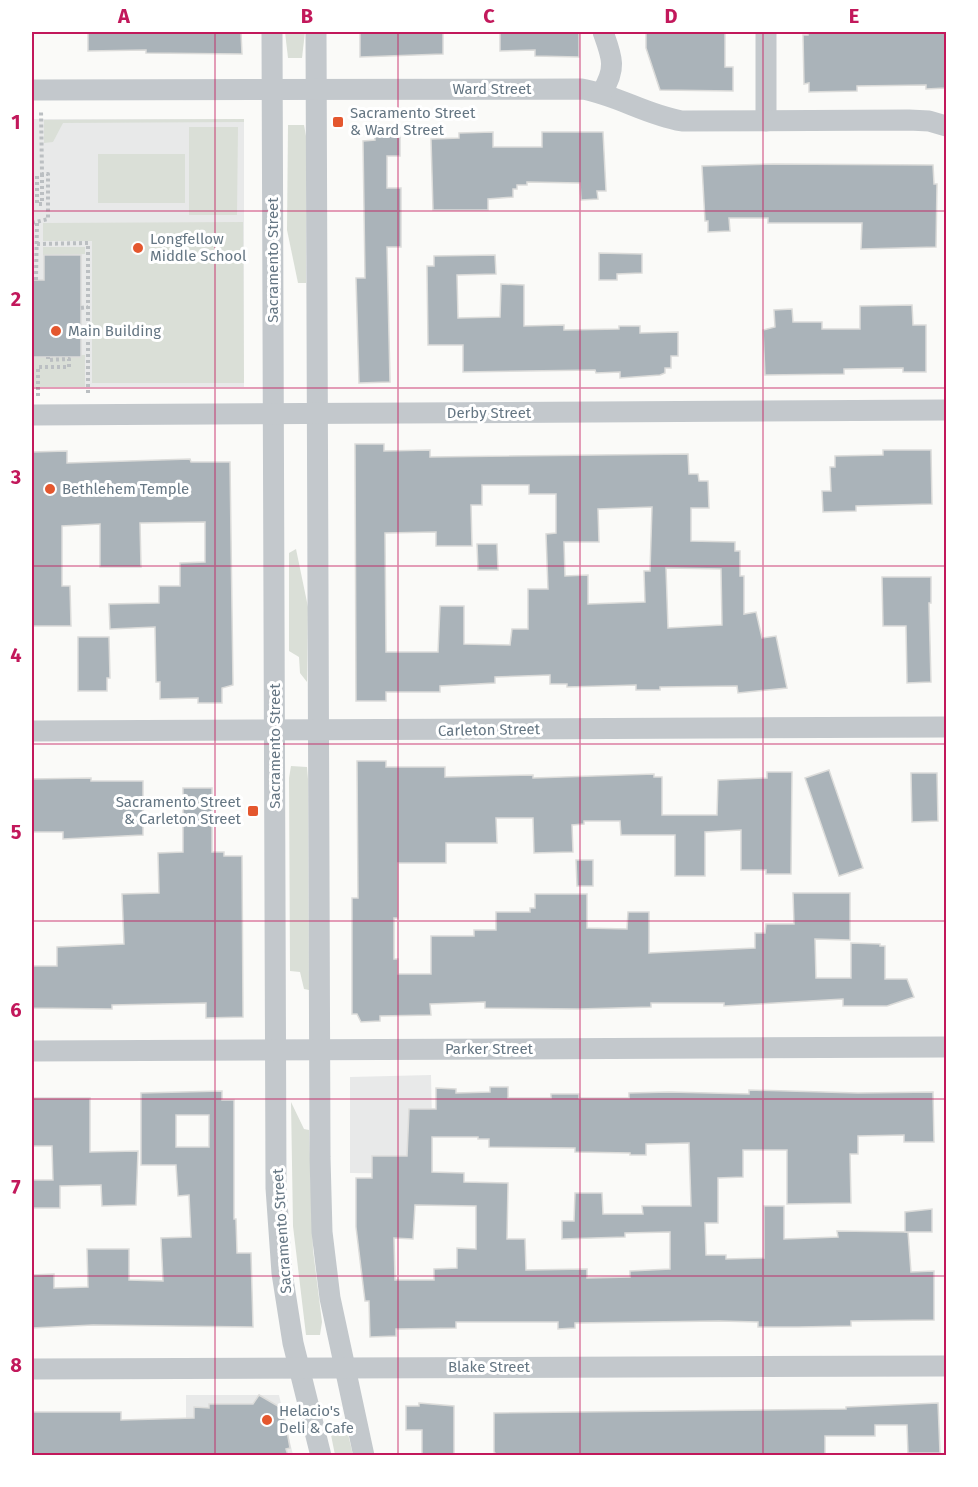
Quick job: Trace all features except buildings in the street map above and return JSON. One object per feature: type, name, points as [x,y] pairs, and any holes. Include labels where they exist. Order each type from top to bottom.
[{"type":"street","name":"Sacramento Street","points":[[272,32],[276,1188],[280,1251],[298,1368],[321,1455]]},
{"type":"street","points":[[316,32],[322,1232],[330,1298],[364,1455]]},
{"type":"street","points":[[602,92],[612,71],[611,54],[603,32]]},
{"type":"street","points":[[766,32],[766,121]]},
{"type":"street","name":"Ward Street","points":[[36,90],[563,89],[602,92],[657,117],[682,121],[909,120],[929,121],[946,126]]},
{"type":"street","name":"Derby Street","points":[[34,415],[946,410]]},
{"type":"street","name":"Carleton Street","points":[[32,731],[318,732],[946,727]]},
{"type":"street","name":"Parker Street","points":[[32,1051],[946,1047]]},
{"type":"street","name":"Blake Street","points":[[32,1369],[946,1366]]},
{"type":"path","points":[[36,90],[42,204],[37,204],[37,176]]},
{"type":"path","points":[[36,280],[37,244],[34,223],[48,219],[48,174],[42,174]]},
{"type":"path","points":[[37,244],[88,243],[88,415]]},
{"type":"path","points":[[81,308],[88,307]]},
{"type":"path","points":[[34,415],[38,367],[69,367],[69,359],[48,360],[48,357]]},
{"type":"shaded area","points":[[285,32],[305,32],[302,58],[288,58]]},
{"type":"shaded area","name":"Longfellow Middle School","points":[[32,119],[244,119],[244,387],[32,387]]},
{"type":"shaded area","points":[[244,119],[244,122],[63,123],[53,142],[44,143],[44,120]]},
{"type":"shaded area","points":[[288,125],[304,125],[306,136],[306,283],[298,283],[287,230]]},
{"type":"shaded area","points":[[189,127],[238,127],[237,215],[189,215]]},
{"type":"shaded area","points":[[98,154],[185,154],[185,203],[98,203]]},
{"type":"shaded area","points":[[243,222],[244,383],[92,383],[92,241],[43,241],[43,223]]},
{"type":"shaded area","points":[[43,247],[85,247],[85,254],[43,255]]},
{"type":"shaded area","points":[[85,355],[85,387],[32,387],[32,357],[81,357]]},
{"type":"shaded area","points":[[296,549],[308,607],[307,682],[300,673],[299,657],[289,651],[289,553]]},
{"type":"shaded area","points":[[291,766],[307,767],[308,779],[309,990],[304,989],[300,972],[290,971],[289,778]]},
{"type":"shaded area","points":[[431,1075],[433,1174],[350,1173],[350,1077]]},
{"type":"shaded area","points":[[291,1102],[304,1129],[309,1130],[313,1250],[322,1322],[320,1335],[306,1335],[293,1226]]},
{"type":"shaded area","points":[[186,1395],[279,1395],[293,1455],[186,1455]]},
{"type":"shaded area","points":[[328,1420],[344,1435],[348,1434],[353,1455],[335,1455]]},
{"type":"place","name":"Sacramento Street & Ward Street","points":[[338,122]]},
{"type":"place","name":"Longfellow Middle School","points":[[138,248]]},
{"type":"place","name":"Main Building","points":[[56,331]]},
{"type":"place","name":"Bethlehem Temple","points":[[50,489]]},
{"type":"place","name":"Sacramento Street & Carleton Street","points":[[253,811]]},
{"type":"place","name":"Helacio's Deli & Cafe","points":[[267,1420]]}]
